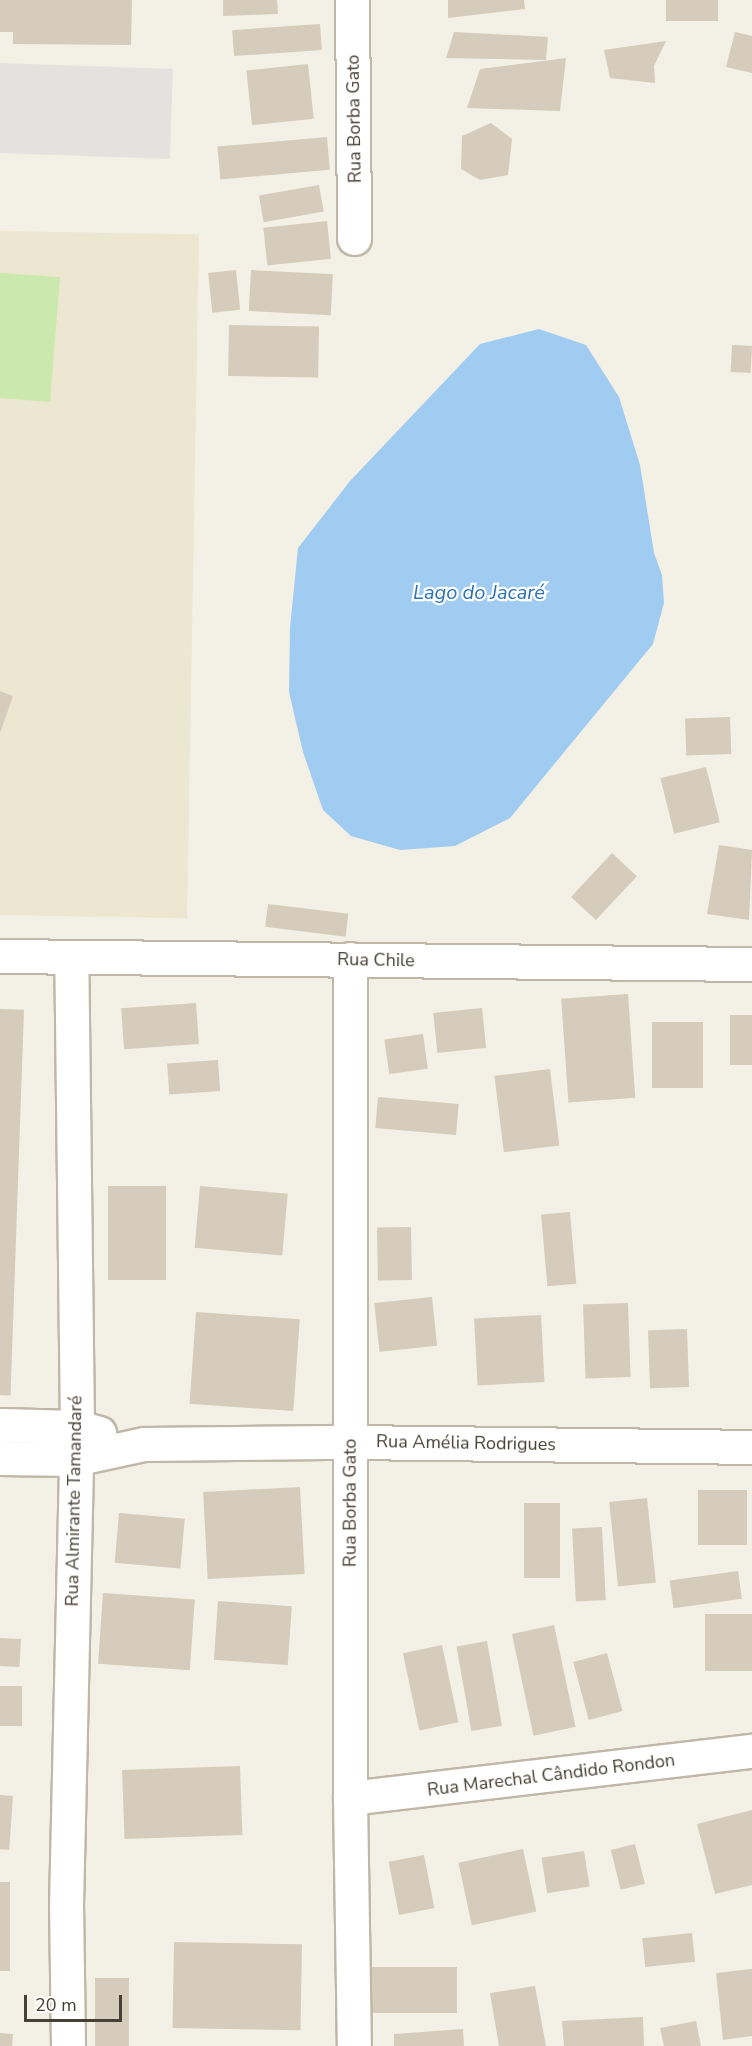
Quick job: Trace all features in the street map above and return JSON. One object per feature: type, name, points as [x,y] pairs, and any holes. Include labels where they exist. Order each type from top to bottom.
[{"type":"street","name":"Rua Borba Gato","points":[[352,0],[354,238]]},
{"type":"street","name":"Rua Chile","points":[[0,956],[216,956],[752,964]]},
{"type":"street","name":"Rua Almirante Tamandaré","points":[[68,2046],[66,1906],[77,1427],[71,957]]},
{"type":"street","name":"Rua Borba Gato","points":[[350,959],[350,1798],[354,2046]]},
{"type":"street","name":"Rua Amélia Rodrigues","points":[[0,1425],[77,1427],[144,1444]]},
{"type":"street","name":"Rua Amélia Rodrigues","points":[[0,1458],[75,1459],[144,1444],[350,1442],[752,1447]]},
{"type":"street","name":"Rua Marechal Cândido Rondon","points":[[350,1798],[752,1751]]},
{"type":"shaded area","points":[[0,63],[173,69],[170,159],[0,153]]},
{"type":"shaded area","points":[[0,231],[199,234],[187,918],[0,915]]},
{"type":"green space","points":[[0,273],[60,277],[50,402],[0,398]]},
{"type":"water","name":"Lago do Jacaré","points":[[539,329],[586,345],[619,397],[640,465],[654,553],[662,575],[664,603],[653,644],[510,818],[455,846],[400,850],[351,836],[323,810],[303,752],[289,692],[290,627],[298,548],[350,481],[480,344]]},
{"type":"building","points":[[0,0],[132,0],[131,45],[13,44],[13,32],[0,32]]},
{"type":"building","points":[[223,0],[277,0],[278,14],[223,16]]},
{"type":"building","points":[[448,0],[524,0],[525,9],[448,18]]},
{"type":"building","points":[[666,0],[718,0],[718,21],[666,21]]},
{"type":"building","points":[[320,24],[322,50],[234,56],[232,30]]},
{"type":"building","points":[[454,32],[548,37],[546,60],[446,58]]},
{"type":"building","points":[[735,32],[752,36],[752,73],[726,67]]},
{"type":"building","points":[[666,41],[654,66],[655,83],[610,78],[604,50]]},
{"type":"building","points":[[566,58],[560,111],[467,108],[480,69]]},
{"type":"building","points":[[308,64],[314,119],[252,125],[246,70]]},
{"type":"building","points":[[491,123],[512,139],[508,175],[480,180],[461,169],[462,136]]},
{"type":"building","points":[[327,137],[330,170],[220,179],[217,147]]},
{"type":"building","points":[[319,185],[324,212],[264,222],[259,196]]},
{"type":"building","points":[[327,221],[331,259],[267,265],[263,228]]},
{"type":"building","points":[[236,270],[240,310],[212,313],[208,273]]},
{"type":"building","points":[[251,270],[333,274],[331,315],[249,311]]},
{"type":"building","points":[[229,325],[319,327],[318,378],[228,376]]},
{"type":"building","points":[[732,345],[752,346],[751,373],[731,372]]},
{"type":"building","points":[[0,691],[13,696],[0,733]]},
{"type":"building","points":[[730,717],[731,754],[686,756],[685,719]]},
{"type":"building","points":[[706,767],[720,822],[674,834],[660,778]]},
{"type":"building","points":[[719,845],[752,850],[749,920],[707,914]]},
{"type":"building","points":[[612,853],[637,876],[596,920],[571,897]]},
{"type":"building","points":[[268,904],[348,914],[346,937],[265,927]]},
{"type":"building","points":[[628,994],[635,1098],[568,1102],[561,999]]},
{"type":"building","points":[[196,1003],[199,1044],[124,1049],[121,1008]]},
{"type":"building","points":[[482,1008],[486,1048],[437,1053],[433,1013]]},
{"type":"building","points":[[0,1009],[24,1010],[11,1396],[0,1395]]},
{"type":"building","points":[[730,1015],[752,1015],[752,1065],[730,1065]]},
{"type":"building","points":[[652,1022],[703,1022],[703,1088],[652,1088]]},
{"type":"building","points":[[423,1034],[428,1069],[389,1074],[384,1039]]},
{"type":"building","points":[[218,1060],[220,1091],[169,1094],[167,1064]]},
{"type":"building","points":[[550,1069],[559,1145],[504,1152],[494,1076]]},
{"type":"building","points":[[378,1097],[459,1104],[456,1135],[375,1128]]},
{"type":"building","points":[[108,1186],[166,1186],[166,1280],[108,1280]]},
{"type":"building","points":[[200,1186],[288,1194],[282,1255],[195,1248]]},
{"type":"building","points":[[570,1212],[576,1284],[547,1286],[541,1215]]},
{"type":"building","points":[[411,1227],[412,1280],[378,1281],[377,1228]]},
{"type":"building","points":[[432,1297],[437,1346],[379,1352],[374,1303]]},
{"type":"building","points":[[628,1303],[631,1377],[586,1379],[583,1305]]},
{"type":"building","points":[[196,1312],[300,1319],[293,1411],[190,1404]]},
{"type":"building","points":[[541,1315],[545,1382],[478,1385],[474,1319]]},
{"type":"building","points":[[687,1329],[689,1387],[650,1388],[648,1330]]},
{"type":"building","points":[[300,1487],[305,1574],[208,1579],[203,1492]]},
{"type":"building","points":[[698,1490],[747,1490],[747,1545],[698,1545]]},
{"type":"building","points":[[647,1498],[656,1583],[618,1587],[609,1502]]},
{"type":"building","points":[[524,1503],[560,1503],[560,1578],[524,1578]]},
{"type":"building","points":[[119,1513],[185,1519],[180,1569],[115,1563]]},
{"type":"building","points":[[602,1527],[606,1600],[576,1601],[572,1529]]},
{"type":"building","points":[[738,1571],[742,1599],[674,1608],[670,1581]]},
{"type":"building","points":[[103,1593],[195,1599],[190,1670],[98,1664]]},
{"type":"building","points":[[218,1601],[292,1606],[288,1665],[214,1660]]},
{"type":"building","points":[[705,1614],[752,1614],[752,1671],[705,1671]]},
{"type":"building","points":[[554,1625],[576,1727],[534,1736],[512,1634]]},
{"type":"building","points":[[0,1638],[21,1639],[20,1667],[0,1666]]},
{"type":"building","points":[[487,1641],[502,1726],[471,1731],[456,1646]]},
{"type":"building","points":[[442,1645],[458,1722],[419,1731],[403,1653]]},
{"type":"building","points":[[607,1653],[623,1711],[589,1720],[573,1662]]},
{"type":"building","points":[[0,1686],[22,1686],[22,1726],[0,1726]]},
{"type":"building","points":[[240,1766],[242,1835],[124,1839],[122,1770]]},
{"type":"building","points":[[0,1795],[13,1796],[9,1850],[0,1849]]},
{"type":"building","points":[[752,1810],[752,1885],[715,1894],[697,1824]]},
{"type":"building","points":[[635,1844],[645,1884],[621,1890],[611,1850]]},
{"type":"building","points":[[523,1849],[536,1912],[472,1925],[458,1863]]},
{"type":"building","points":[[584,1851],[590,1887],[547,1893],[542,1858]]},
{"type":"building","points":[[424,1855],[434,1908],[399,1915],[389,1862]]},
{"type":"building","points":[[0,1882],[10,1882],[10,1971],[0,1971]]},
{"type":"building","points":[[692,1933],[695,1962],[645,1967],[642,1938]]},
{"type":"building","points":[[174,1942],[302,1944],[300,2030],[172,2028]]},
{"type":"building","points":[[370,1967],[457,1967],[457,2013],[370,2013]]},
{"type":"building","points":[[752,1969],[752,2036],[723,2040],[716,1973]]},
{"type":"building","points":[[95,1978],[129,1978],[129,2046],[95,2046]]},
{"type":"building","points":[[535,1986],[546,2046],[499,2046],[490,1993]]},
{"type":"building","points":[[643,2017],[644,2046],[564,2046],[562,2021]]},
{"type":"building","points":[[696,2021],[701,2046],[664,2046],[660,2028]]},
{"type":"building","points":[[463,2029],[464,2046],[394,2046],[394,2034]]},
{"type":"building","points":[[0,2033],[13,2034],[12,2046],[0,2046]]}]
